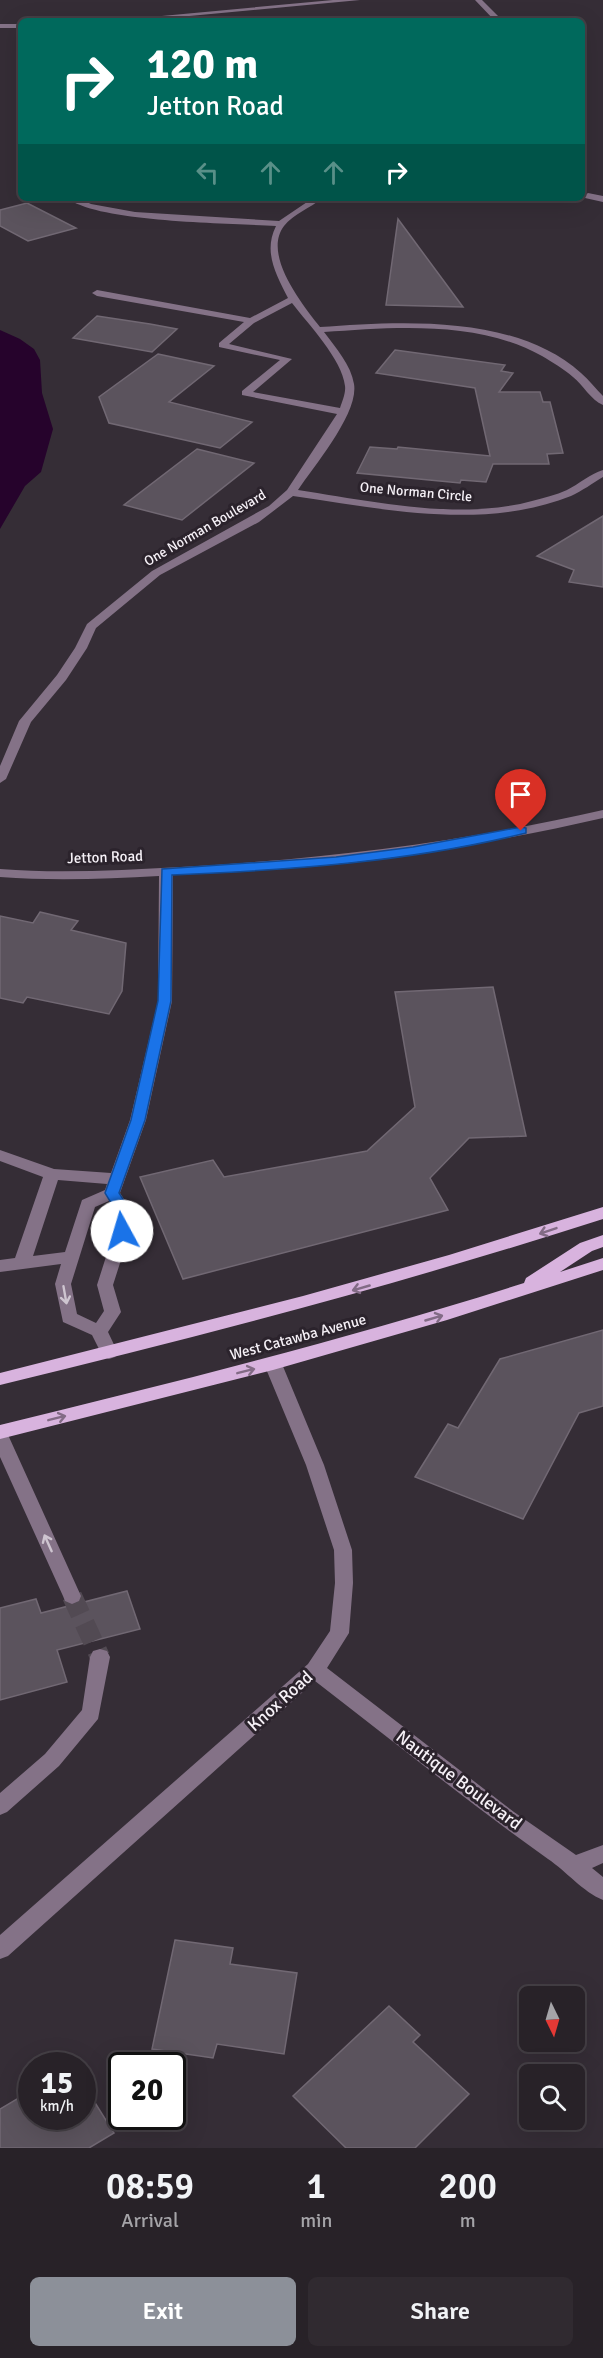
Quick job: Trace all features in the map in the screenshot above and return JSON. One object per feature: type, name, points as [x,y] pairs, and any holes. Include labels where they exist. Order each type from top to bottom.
[{"type":"main road","name":"West Catawba Avenue","points":[[0,1379],[345,1293],[494,1250],[603,1213]]},
{"type":"main road","points":[[514,1294],[586,1247],[603,1240]]},
{"type":"main road","name":"West Catawba Avenue","points":[[0,1434],[273,1364],[514,1294],[603,1264]]},
{"type":"street","points":[[147,18],[357,0]]},
{"type":"street","points":[[478,0],[496,18]]},
{"type":"street","points":[[0,26],[18,26]]},
{"type":"street","points":[[588,196],[603,198]]},
{"type":"street","points":[[78,201],[89,206],[135,214],[281,224],[314,201]]},
{"type":"street","name":"One Norman Boulevard","points":[[0,779],[5,758],[25,721],[62,677],[81,648],[91,626],[156,573],[255,520],[291,492],[339,422],[350,386],[348,378],[336,354],[293,299],[275,263],[274,236],[281,224]]},
{"type":"street","points":[[97,293],[251,321]]},
{"type":"street","points":[[293,299],[251,321],[222,345],[286,359],[245,393],[343,412]]},
{"type":"street","points":[[318,330],[397,325],[444,327],[503,338],[548,354],[583,380],[603,402]]},
{"type":"street","name":"One Norman Circle","points":[[291,492],[384,505],[480,513],[544,502],[569,493],[603,474]]},
{"type":"street","name":"Jetton Road","points":[[0,873],[57,875],[270,866],[413,850],[603,814]]},
{"type":"street","points":[[109,1353],[99,1331],[69,1318],[63,1284],[88,1204],[114,1186],[138,1120],[165,1001],[166,872]]},
{"type":"street","points":[[0,1155],[52,1174],[114,1186]]},
{"type":"street","points":[[22,1263],[52,1174]]},
{"type":"street","points":[[99,1331],[113,1312],[105,1285],[127,1216],[114,1186]]},
{"type":"street","points":[[0,1266],[71,1257]]},
{"type":"street","name":"Knox Road","points":[[0,1949],[315,1670],[339,1633],[344,1583],[343,1550],[315,1465],[273,1364]]},
{"type":"street","points":[[0,1434],[72,1596]]},
{"type":"street","points":[[0,1806],[52,1760],[91,1713],[100,1658]]},
{"type":"street","name":"Nautique Boulevard","points":[[315,1670],[507,1818],[574,1865],[603,1890]]},
{"type":"street","points":[[574,1865],[603,1854]]},
{"type":"shaded area","points":[[0,330],[20,339],[34,349],[40,360],[42,393],[53,429],[41,472],[25,486],[0,529]]},
{"type":"building","points":[[27,203],[76,228],[28,241],[0,226],[0,210]]},
{"type":"building","points":[[398,219],[463,307],[386,305]]},
{"type":"building","points":[[97,316],[177,329],[152,352],[73,338]]},
{"type":"building","points":[[395,350],[505,365],[501,371],[513,373],[499,392],[540,392],[543,402],[550,402],[563,453],[547,454],[549,464],[493,464],[486,482],[461,480],[460,483],[357,473],[370,447],[397,449],[398,447],[490,456],[475,388],[376,373]]},
{"type":"building","points":[[158,354],[214,366],[169,402],[252,422],[220,448],[109,423],[99,397]]},
{"type":"building","points":[[197,449],[254,463],[182,520],[124,505]]},
{"type":"building","points":[[603,516],[603,587],[569,582],[574,570],[537,556]]},
{"type":"building","points":[[40,912],[78,921],[71,930],[126,943],[122,991],[109,1014],[27,997],[23,1003],[0,998],[0,916],[33,923]]},
{"type":"building","points":[[493,987],[526,1136],[469,1138],[430,1178],[448,1210],[183,1279],[140,1177],[213,1160],[224,1177],[367,1151],[415,1107],[395,992]]},
{"type":"building","points":[[603,1330],[603,1406],[579,1413],[523,1519],[415,1477],[448,1424],[458,1428],[500,1359]]},
{"type":"building","points":[[127,1591],[140,1629],[57,1650],[67,1682],[0,1700],[0,1608],[36,1599],[41,1613]]},
{"type":"building","points":[[175,1940],[233,1948],[230,1964],[297,1973],[284,2054],[217,2044],[213,2058],[186,2054],[186,2052],[152,2049]]},
{"type":"building","points":[[389,2006],[420,2035],[413,2042],[469,2094],[415,2148],[346,2148],[293,2096]]},
{"type":"building","points":[[18,2098],[18,2130],[96,2130],[96,2104],[108,2123],[108,2130],[112,2130],[114,2133],[89,2148],[0,2148],[0,2109]]},
{"type":"tunnel","points":[[72,1596],[100,1657]]},
{"type":"route","points":[[122,1231],[127,1216],[112,1193],[138,1120],[165,1001],[166,872],[336,860],[413,850],[521,831]]}]
